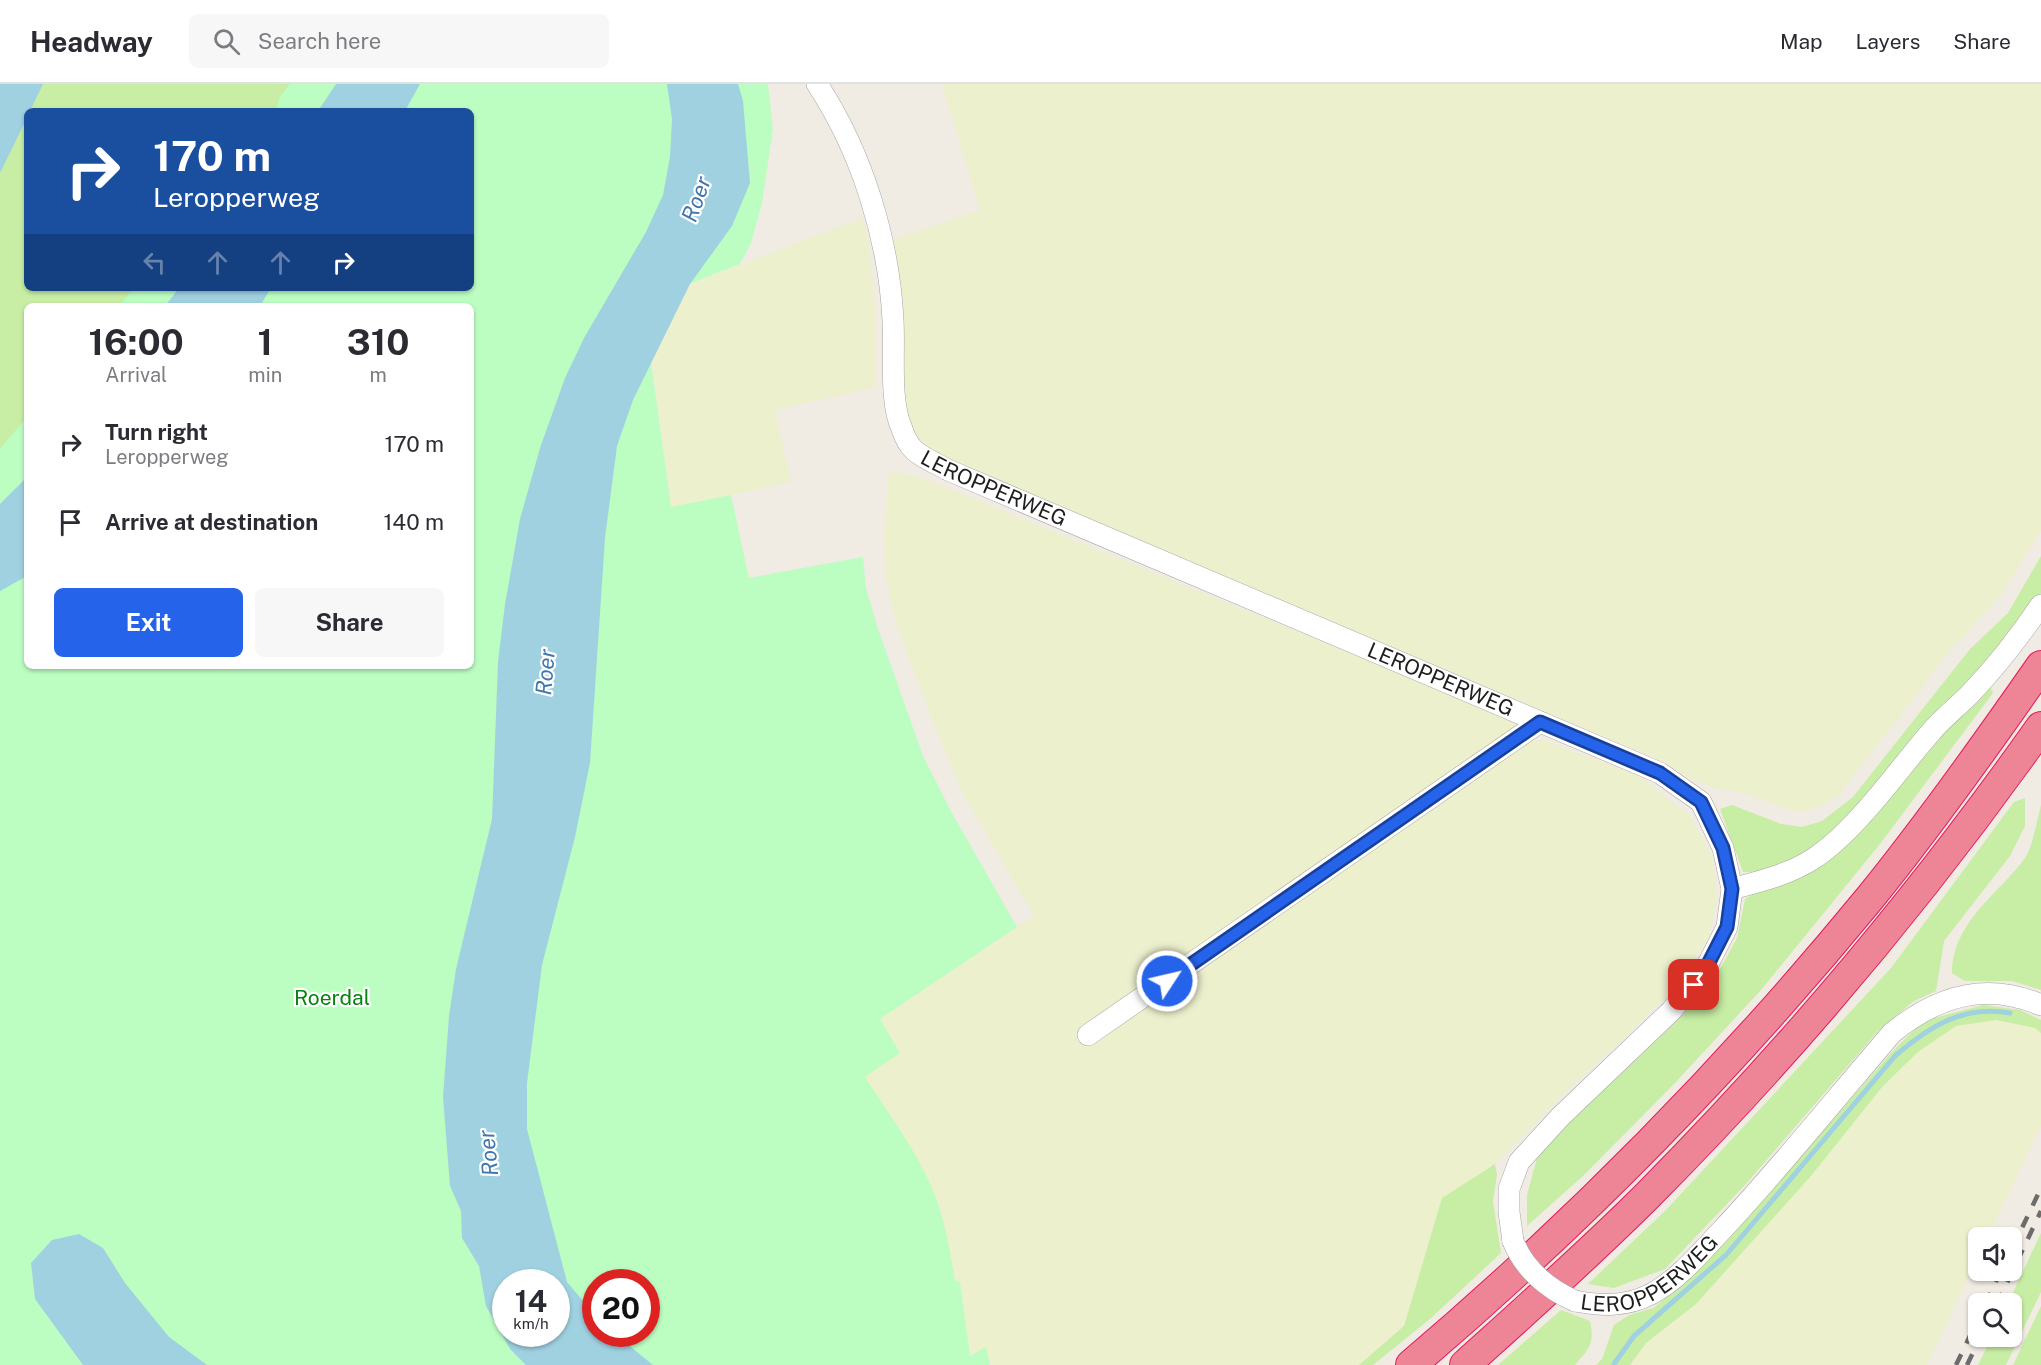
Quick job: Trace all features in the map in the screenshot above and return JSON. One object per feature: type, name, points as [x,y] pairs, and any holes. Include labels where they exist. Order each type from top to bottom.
[{"type":"highway","points":[[1412,1365],[1470,1315],[1592,1202],[1767,1020],[1870,898],[1953,792],[2041,666]]},
{"type":"highway","points":[[1465,1365],[1640,1203],[1782,1054],[1884,934],[1961,837],[2041,727]]},
{"type":"street","name":"LEROPPERWEG","points":[[817,84],[851,144],[871,199],[887,266],[893,319],[895,406],[901,428],[913,449],[948,470],[1660,773],[1701,802],[1723,848],[1732,889],[1727,927],[1704,972],[1671,1011],[1560,1117],[1519,1162],[1509,1189],[1513,1241],[1522,1260],[1557,1293],[1575,1301],[1605,1306],[1637,1300],[1661,1288],[1695,1257],[1746,1204],[1892,1033],[1929,1007],[1978,993],[2018,997],[2041,1005]]},
{"type":"street","points":[[1732,889],[1786,873],[1813,859],[1834,842],[1852,825],[1932,731],[1970,693],[2024,630],[2041,605]]},
{"type":"street","points":[[1088,1035],[1540,722]]},
{"type":"green space","points":[[0,84],[336,84],[320,108],[24,108],[24,291],[177,291],[167,303],[24,303],[24,480],[0,504]]},
{"type":"green space","name":"Roerdal","points":[[290,84],[768,84],[773,129],[762,203],[751,243],[740,264],[689,284],[651,362],[671,507],[731,495],[749,578],[863,557],[866,588],[878,629],[923,756],[953,815],[1017,927],[880,1019],[900,1053],[865,1077],[922,1166],[936,1198],[955,1280],[960,1282],[970,1356],[986,1347],[990,1365],[0,1365],[0,449],[24,421],[24,669],[474,669],[474,303],[122,303],[132,291],[474,291],[474,108],[276,108],[281,95]]},
{"type":"green space","points":[[942,84],[2041,84],[2041,530],[2001,595],[1949,652],[1838,796],[1820,807],[1797,812],[1740,792],[1712,787],[1694,780],[1662,761],[1208,569],[954,465],[927,446],[913,430],[903,401],[889,241],[980,210]]},
{"type":"green space","points":[[862,218],[868,237],[875,303],[876,387],[775,410],[791,482],[671,508],[652,362],[690,284]]},
{"type":"green space","points":[[889,471],[922,478],[1517,721],[1521,726],[1112,1015],[1091,1015],[1104,1038],[1114,1023],[1518,743],[1544,740],[1639,776],[1690,816],[1713,857],[1717,900],[1709,936],[1684,976],[1634,1029],[1576,1082],[1495,1164],[1442,1198],[1404,1326],[1359,1365],[991,1365],[986,1348],[970,1357],[944,1224],[936,1198],[859,1079],[880,1019],[1034,916],[961,790],[897,625],[886,580],[884,538]]},
{"type":"green space","points":[[2041,556],[2041,593],[2026,619],[1842,828],[1808,851],[1783,864],[1743,872],[1720,809],[1732,805],[1781,824],[1802,827],[1822,821],[1853,797],[1970,649],[2008,613]]},
{"type":"green space","points":[[1990,686],[1993,693],[1880,844],[1761,990],[1674,1084],[1584,1175],[1527,1226],[1527,1195],[1537,1158],[1566,1126],[1682,1016],[1719,971],[1737,938],[1745,899],[1762,889],[1803,873],[1946,719]]},
{"type":"green space","points":[[2025,798],[2025,826],[2010,856],[1944,941],[1936,991],[1914,1001],[1878,1031],[1745,1185],[1665,1269],[1614,1288],[1588,1284],[1666,1210],[1891,968],[2014,802]]},
{"type":"green space","points":[[2041,805],[2041,990],[2012,981],[1965,981],[1952,973],[1954,955],[1960,938],[1978,910],[2028,854]]},
{"type":"green space","points":[[1983,1005],[2020,1010],[2041,1020],[2041,1033],[2035,1028],[1996,1020],[1956,1026],[1918,1052],[1883,1086],[1811,1176],[1696,1304],[1646,1343],[1630,1365],[1596,1365],[1602,1359],[1614,1325],[1629,1315],[1653,1308],[1680,1287],[1761,1203],[1890,1054],[1923,1021]]},
{"type":"green space","points":[[1996,1020],[2035,1028],[2041,1033],[2041,1125],[1993,1227],[1968,1227],[1968,1278],[1927,1365],[1630,1365],[1646,1343],[1696,1304],[1811,1176],[1883,1086],[1918,1052],[1956,1026]]},
{"type":"green space","points":[[1495,1164],[1497,1175],[1493,1201],[1501,1253],[1430,1319],[1373,1365],[1359,1365],[1404,1326],[1442,1198]]},
{"type":"green space","points":[[2041,1233],[2041,1292],[2022,1332],[2022,1293],[2013,1293],[2018,1281],[2022,1281],[2022,1273]]},
{"type":"green space","points":[[2041,1306],[2041,1365],[2013,1365]]},
{"type":"green space","points":[[1561,1310],[1590,1321],[1592,1335],[1590,1346],[1575,1365],[1498,1365]]},
{"type":"green space","points":[[1987,1347],[2015,1347],[2006,1365],[1978,1365]]},
{"type":"water","points":[[0,84],[43,84],[31,108],[24,108],[24,124],[0,173]]},
{"type":"water","points":[[336,84],[420,84],[407,108],[320,108]]},
{"type":"water","name":"Roer","points":[[667,84],[738,84],[743,101],[750,183],[732,226],[690,284],[633,400],[617,446],[605,538],[590,763],[575,837],[542,965],[527,1083],[527,1129],[564,1269],[492,1269],[492,1317],[486,1306],[479,1266],[462,1238],[461,1211],[450,1186],[443,1097],[449,1016],[456,969],[492,819],[498,662],[505,604],[520,519],[540,448],[565,378],[584,338],[646,232],[663,195],[670,157],[672,119]]},
{"type":"water","points":[[177,291],[269,291],[262,303],[167,303]]},
{"type":"water","points":[[24,480],[24,578],[0,591],[0,504]]},
{"type":"water","points":[[79,1234],[103,1248],[125,1283],[169,1337],[207,1365],[83,1365],[35,1299],[31,1263],[52,1240]]},
{"type":"water","points":[[570,1286],[582,1300],[582,1347],[631,1347],[653,1365],[526,1365],[509,1347],[570,1347]]},
{"type":"waterway","points":[[1614,1364],[1634,1336],[1726,1255],[1895,1056],[1934,1027],[1948,1020],[1977,1012],[2010,1013]]},
{"type":"railway","points":[[2022,1228],[2041,1188]]},
{"type":"railway","points":[[2002,1293],[2041,1211]]},
{"type":"railway","points":[[1991,1293],[1996,1281]]},
{"type":"railway","points":[[1956,1365],[1968,1340]]},
{"type":"railway","points":[[1967,1365],[1976,1347]]},
{"type":"route","points":[[1167,981],[1540,722],[1660,773],[1701,802],[1723,848],[1732,889],[1727,927],[1704,972],[1694,985]]}]
